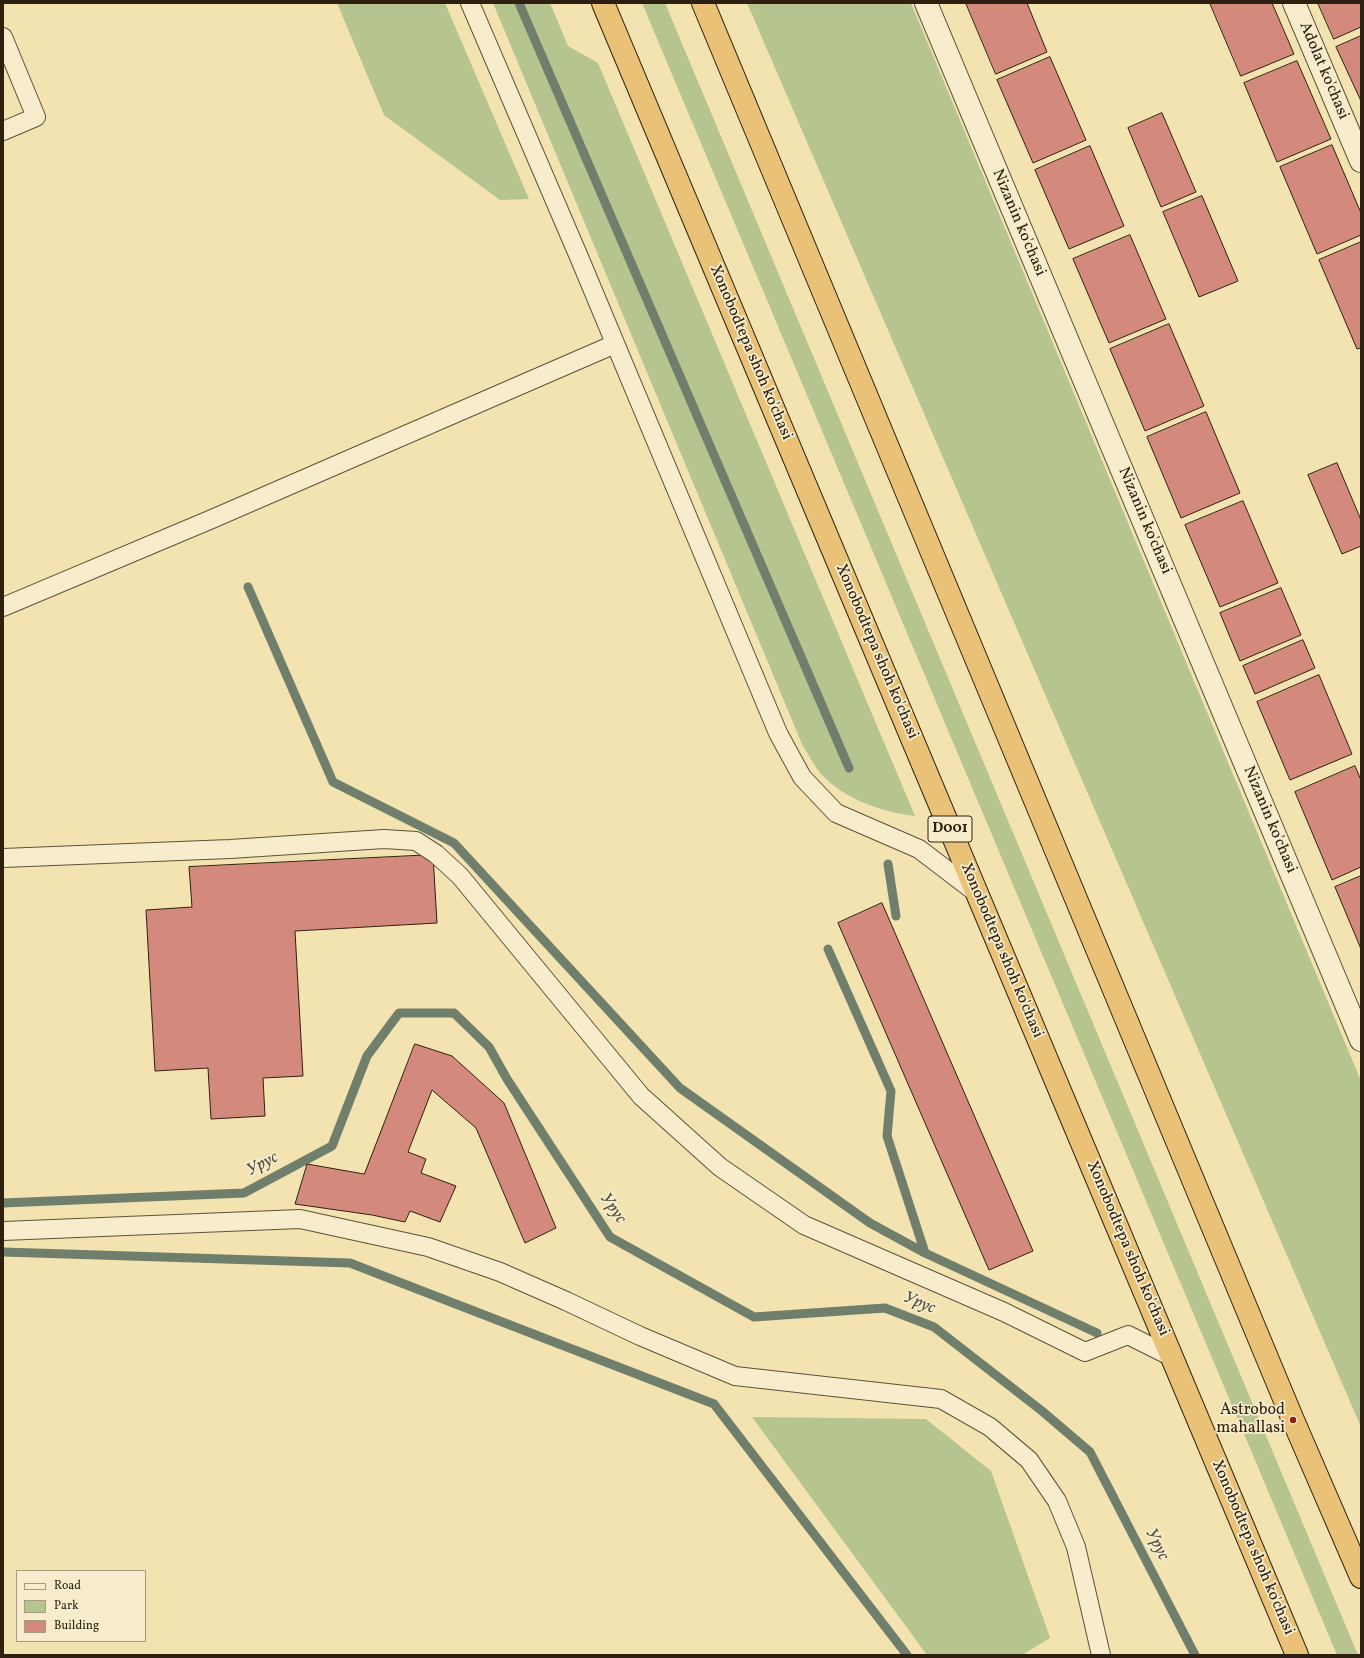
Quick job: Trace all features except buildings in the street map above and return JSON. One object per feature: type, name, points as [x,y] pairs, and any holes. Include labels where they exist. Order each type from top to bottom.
[{"type":"highway","name":"Xonobodtepa shoh ko'chasi","points":[[603,3],[1297,1655]]},
{"type":"highway","points":[[703,3],[1290,1412],[1356,1554],[1361,1577]]},
{"type":"street","name":"Nizanin ko'chasi","points":[[926,3],[1361,1040]]},
{"type":"street","name":"Adolat ko'chasi","points":[[1294,3],[1361,161]]},
{"type":"lane","points":[[470,3],[778,733],[802,777],[836,814],[919,849],[978,894]]},
{"type":"lane","points":[[3,37],[36,117],[3,131]]},
{"type":"lane","points":[[3,607],[212,519],[614,344]]},
{"type":"lane","points":[[3,858],[230,849],[384,839],[416,841],[436,854],[460,876],[641,1096],[720,1167],[804,1225],[1004,1312],[1085,1352],[1128,1335],[1172,1357]]},
{"type":"lane","points":[[3,1231],[300,1219],[428,1247],[500,1272],[640,1336],[735,1376],[941,1400],[990,1427],[1029,1460],[1057,1501],[1076,1547],[1101,1655]]},
{"type":"green space","points":[[337,3],[445,3],[529,199],[500,200],[384,115]]},
{"type":"green space","points":[[493,3],[550,3],[568,46],[598,63],[915,816],[889,811],[864,803],[840,790],[820,773],[802,744]]},
{"type":"green space","points":[[642,3],[665,3],[1358,1655],[1337,1655]]},
{"type":"green space","points":[[747,3],[911,3],[1361,1081],[1361,1427]]},
{"type":"green space","points":[[752,1417],[926,1419],[991,1471],[1050,1638],[1022,1655],[927,1655]]},
{"type":"waterway","points":[[519,3],[849,768]]},
{"type":"waterway","points":[[248,587],[333,782],[454,843],[680,1088],[870,1223],[925,1253],[1097,1333]]},
{"type":"waterway","points":[[888,864],[896,916]]},
{"type":"waterway","points":[[828,949],[891,1091],[887,1136],[925,1253]]},
{"type":"waterway","name":"Урус","points":[[3,1203],[244,1193],[332,1146],[367,1056],[399,1013],[454,1013],[489,1047],[507,1079],[610,1237],[754,1317],[885,1308],[934,1327],[1042,1411],[1090,1452],[1195,1655]]},
{"type":"waterway","points":[[3,1252],[350,1263],[714,1404],[907,1655]]},
{"type":"place","name":"Astrobod mahallasi","points":[[1293,1420]]}]
